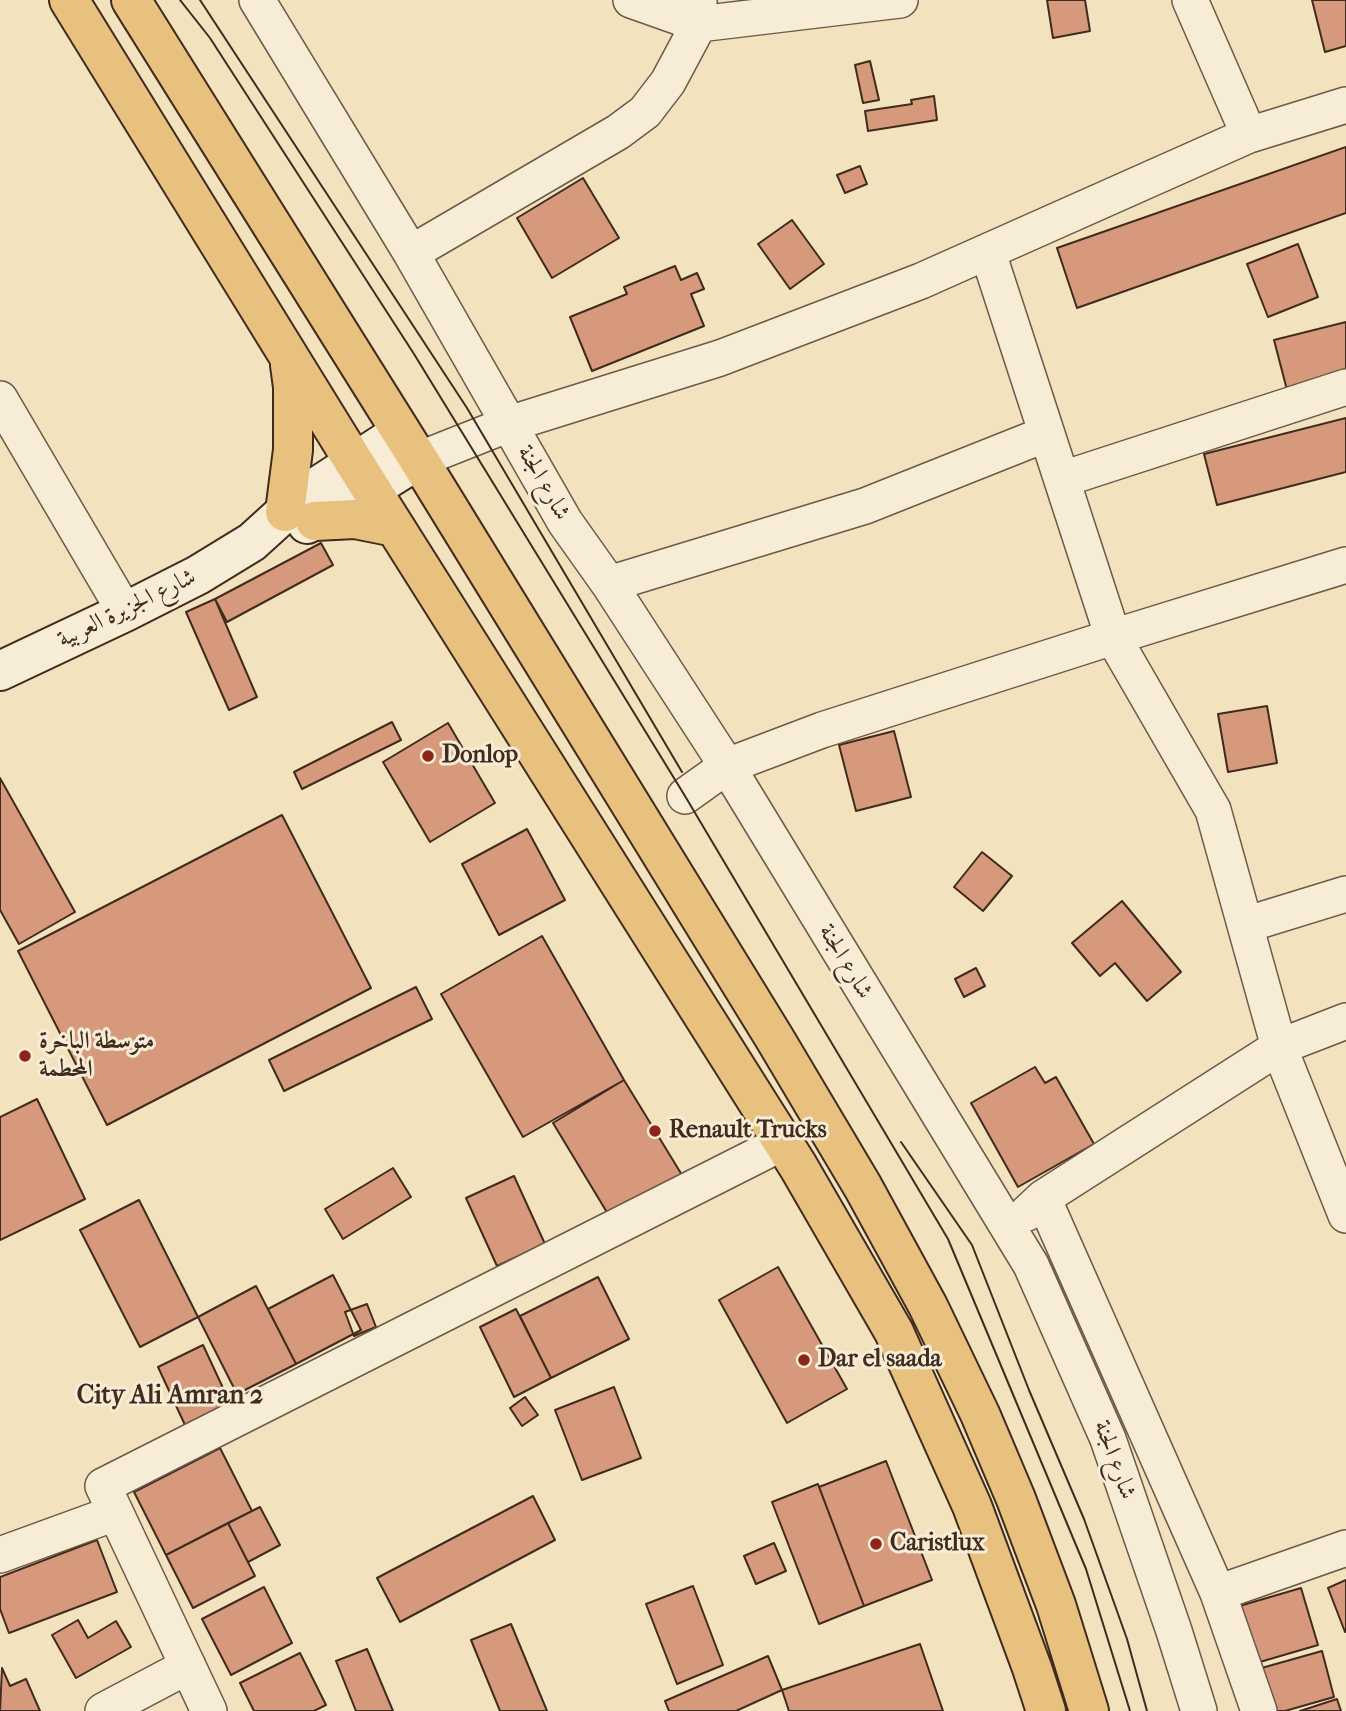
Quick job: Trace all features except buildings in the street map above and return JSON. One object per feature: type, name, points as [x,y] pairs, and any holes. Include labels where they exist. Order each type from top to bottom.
[{"type":"main road","points":[[69,0],[362,476],[798,1166],[899,1343],[972,1506],[1046,1711]]},
{"type":"main road","points":[[131,0],[410,446],[775,1039],[863,1187],[928,1306],[980,1414],[1056,1605],[1089,1711]]},
{"type":"main road","points":[[289,356],[300,516],[355,519],[395,527]]},
{"type":"street","name":"شارع الجنة","points":[[257,0],[411,253],[565,522],[609,584],[727,766],[1031,1265],[1108,1439],[1199,1711]]},
{"type":"street","points":[[631,0],[699,12],[900,0]]},
{"type":"street","points":[[1191,0],[1249,135]]},
{"type":"street","points":[[411,253],[618,132],[645,111],[668,82],[699,12]]},
{"type":"street","points":[[410,446],[509,424],[720,358],[988,253],[1249,135],[1346,105]]},
{"type":"street","points":[[988,253],[1113,637],[1213,810],[1279,1047],[1346,1215]]},
{"type":"street","points":[[1063,479],[1346,387]]},
{"type":"street","points":[[0,399],[125,612]]},
{"type":"street","points":[[609,584],[865,506],[1046,434]]},
{"type":"street","name":"شارع الجزيرة العربية","points":[[0,671],[198,575],[300,516],[318,486],[362,476],[410,446]]},
{"type":"street","points":[[685,796],[727,766],[822,730],[1346,565]]},
{"type":"street","points":[[1245,925],[1346,894]]},
{"type":"street","points":[[1009,1230],[1043,1198],[1279,1047],[1346,1021]]},
{"type":"street","points":[[209,1711],[103,1486],[782,1143]]},
{"type":"street","points":[[1043,1198],[1217,1593],[1259,1711]]},
{"type":"street","points":[[0,1555],[115,1513]]},
{"type":"street","points":[[1217,1593],[1346,1548]]},
{"type":"street","points":[[103,1711],[188,1666]]},
{"type":"tram line","points":[[180,0],[210,38],[414,354],[685,796],[948,1239],[1086,1569],[1130,1711]]},
{"type":"tram line","points":[[200,0],[467,408],[682,772]]},
{"type":"tram line","points":[[901,1142],[972,1245],[1029,1390],[1084,1519],[1127,1639],[1147,1711]]},
{"type":"place","name":"Donlop","points":[[428,756]]},
{"type":"place","name":"متوسطة الباخرة المحطمة","points":[[25,1056]]},
{"type":"place","name":"Renault Trucks","points":[[655,1131]]},
{"type":"place","name":"Dar el saada","points":[[804,1360]]},
{"type":"place","name":"Caristlux","points":[[876,1544]]},
{"type":"district","name":"City Ali Amran 2","points":[[170,1397]]}]
